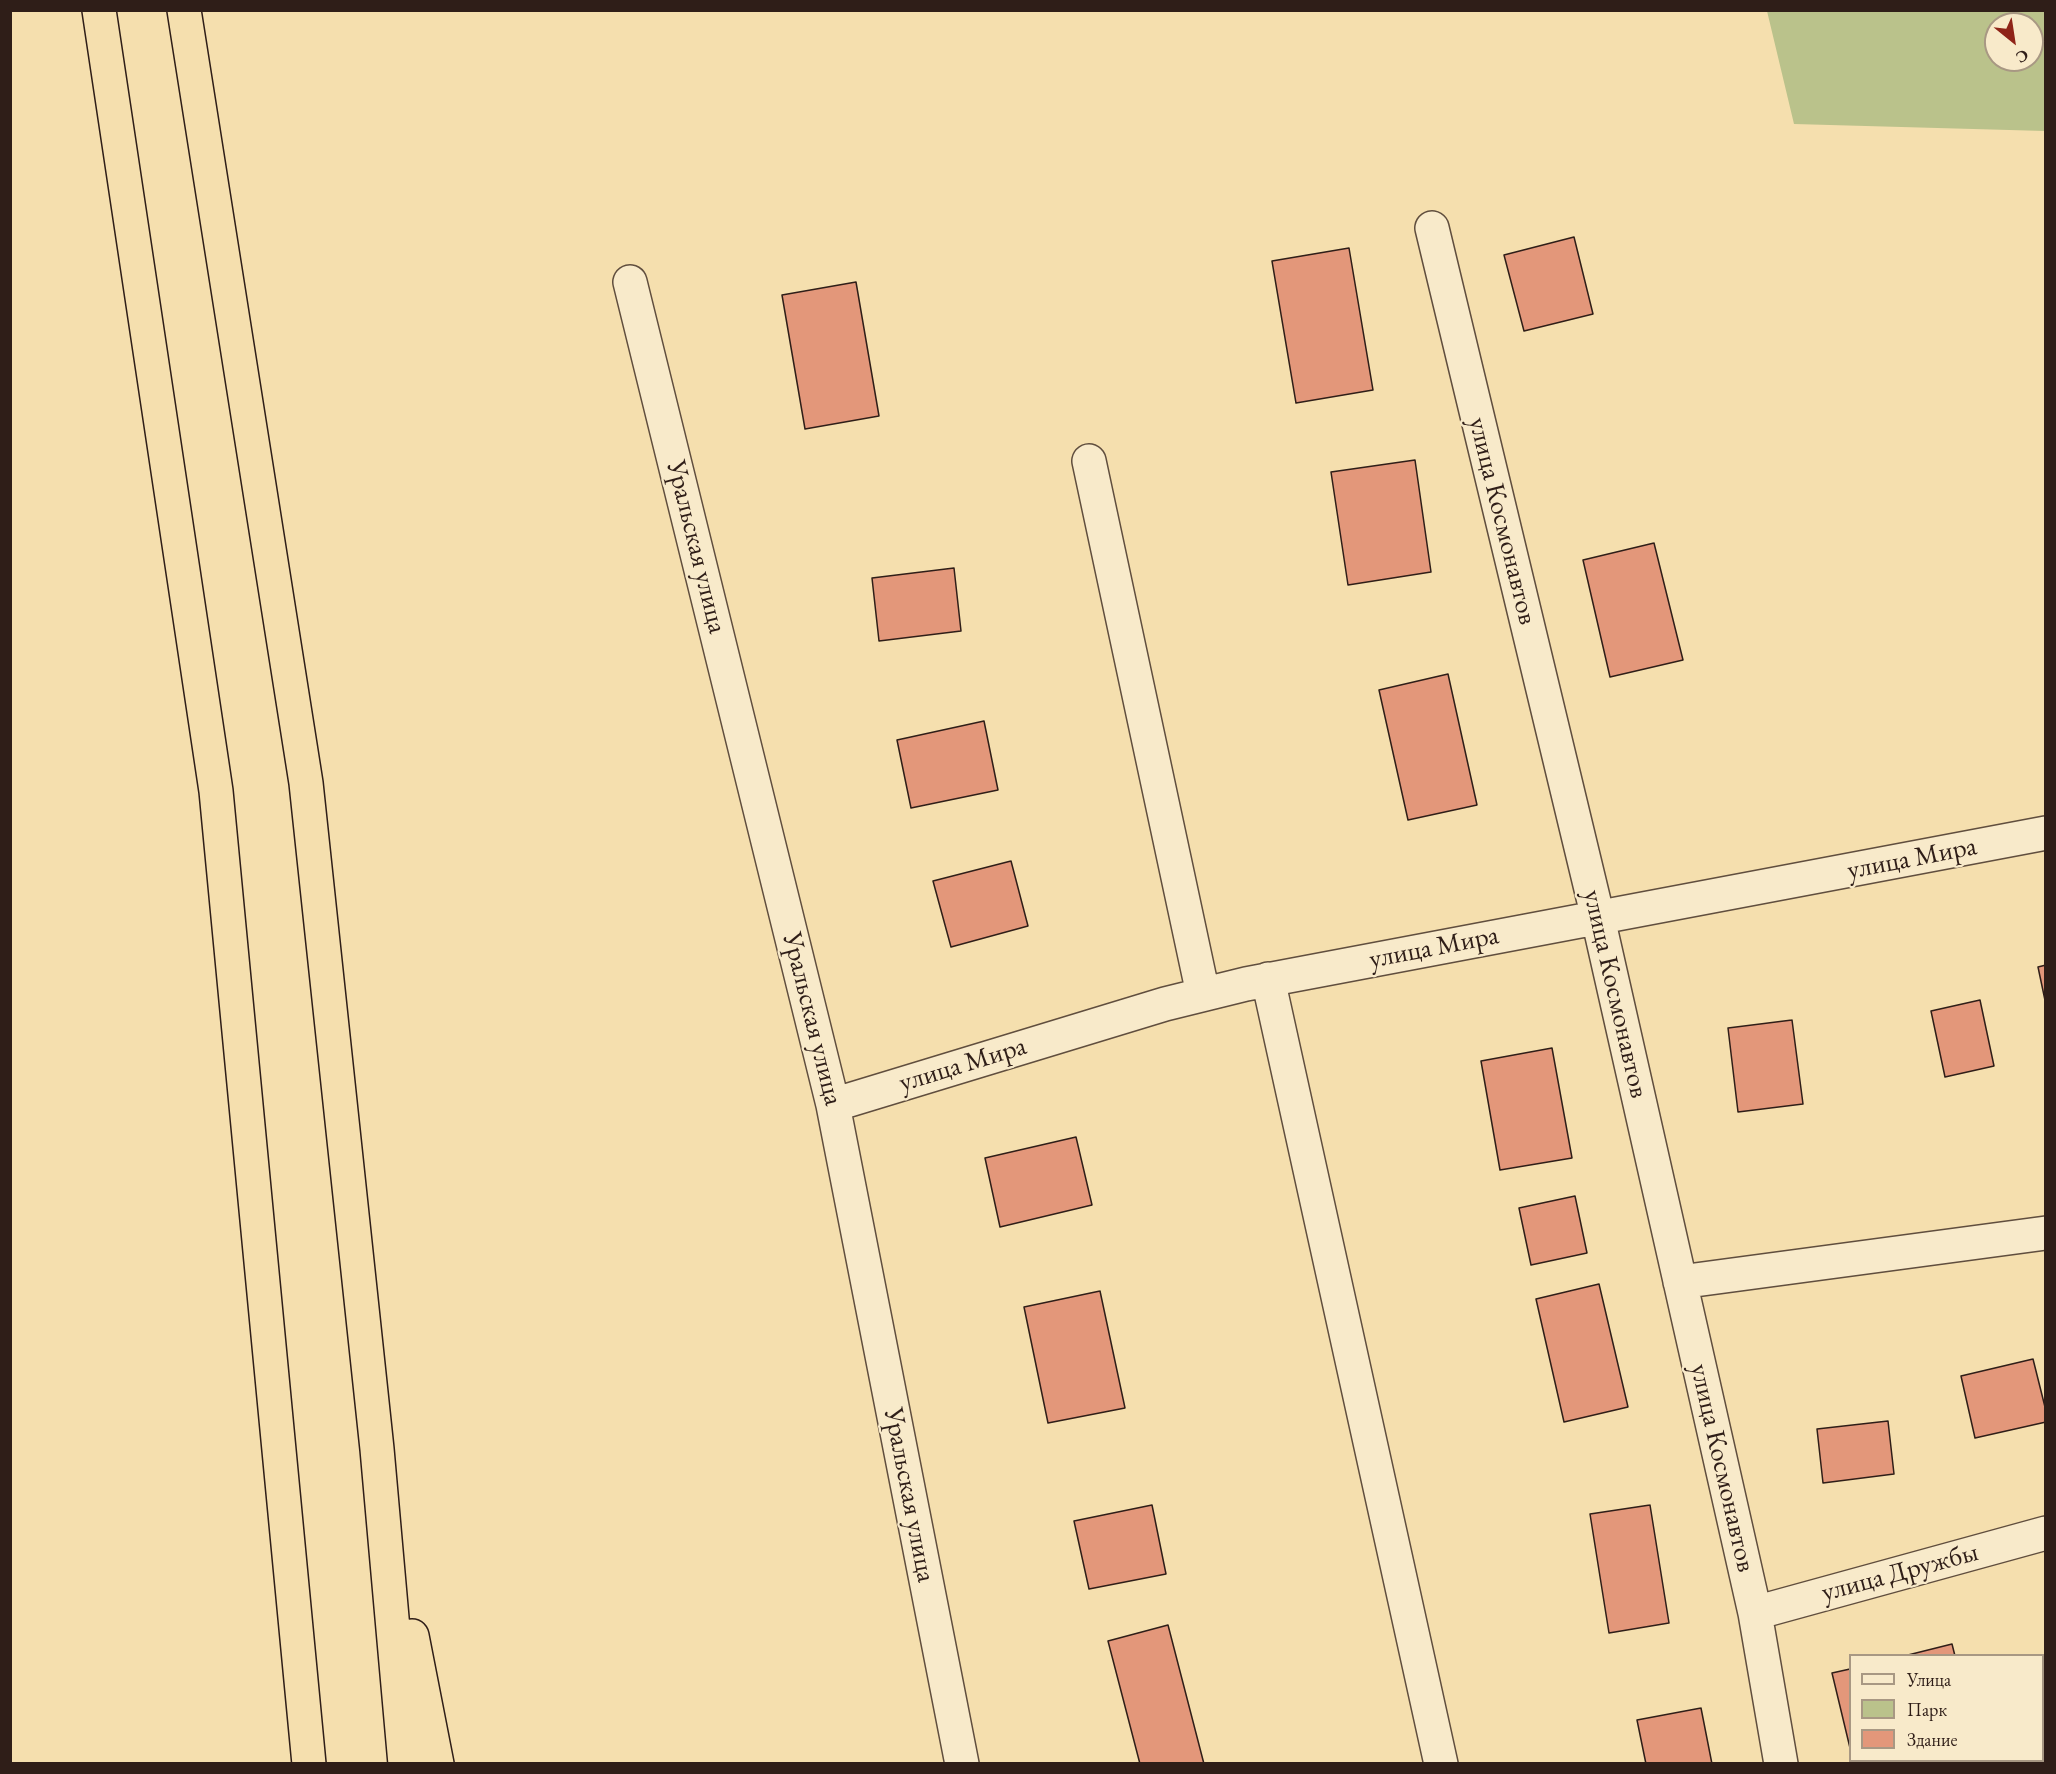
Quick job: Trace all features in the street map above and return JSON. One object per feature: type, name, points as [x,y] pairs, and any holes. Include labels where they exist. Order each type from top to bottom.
[{"type":"highway","points":[[99,10],[216,791],[309,1764]]},
{"type":"highway","points":[[184,10],[306,783],[377,1449],[405,1764]]},
{"type":"highway","points":[[377,1449],[437,1764]]},
{"type":"street","name":"улица Космонавтов","points":[[1432,228],[1598,918],[1755,1612],[1781,1764]]},
{"type":"street","name":"Уральская улица","points":[[630,282],[833,1105],[962,1764]]},
{"type":"street","points":[[1089,461],[1203,994]]},
{"type":"street","name":"улица Мира","points":[[833,1105],[1203,994],[1268,979],[2046,833]]},
{"type":"street","points":[[1268,979],[1441,1764]]},
{"type":"street","points":[[1680,1281],[2046,1233]]},
{"type":"street","name":"улица Дружбы","points":[[1755,1612],[2046,1533]]},
{"type":"green space","points":[[1767,11],[2045,11],[2045,131],[1794,124]]},
{"type":"building","points":[[1574,237],[1593,314],[1524,331],[1504,255]]},
{"type":"building","points":[[1349,248],[1373,390],[1296,403],[1272,261]]},
{"type":"building","points":[[856,282],[879,416],[805,429],[782,295]]},
{"type":"building","points":[[1415,460],[1431,572],[1348,585],[1331,472]]},
{"type":"building","points":[[1654,543],[1683,660],[1610,677],[1583,560]]},
{"type":"building","points":[[954,568],[961,631],[879,641],[872,578]]},
{"type":"building","points":[[1448,674],[1477,805],[1408,820],[1379,690]]},
{"type":"building","points":[[984,721],[998,790],[911,808],[897,740]]},
{"type":"building","points":[[1011,861],[1028,926],[951,947],[933,881]]},
{"type":"building","points":[[2046,965],[2046,1005],[2038,967]]},
{"type":"building","points":[[1980,1000],[1994,1066],[1945,1077],[1931,1011]]},
{"type":"building","points":[[1792,1020],[1803,1104],[1738,1112],[1728,1028]]},
{"type":"building","points":[[1552,1048],[1572,1158],[1500,1170],[1481,1061]]},
{"type":"building","points":[[1076,1137],[1092,1205],[1000,1227],[985,1158]]},
{"type":"building","points":[[1575,1196],[1587,1253],[1531,1265],[1519,1208]]},
{"type":"building","points":[[1599,1284],[1628,1407],[1564,1422],[1536,1299]]},
{"type":"building","points":[[1100,1291],[1125,1408],[1048,1423],[1024,1307]]},
{"type":"building","points":[[2033,1359],[2046,1411],[2046,1422],[1975,1438],[1961,1376]]},
{"type":"building","points":[[1888,1421],[1894,1474],[1823,1483],[1817,1429]]},
{"type":"building","points":[[1152,1505],[1166,1574],[1089,1589],[1074,1521]]},
{"type":"building","points":[[1650,1505],[1669,1623],[1609,1633],[1590,1514]]},
{"type":"building","points":[[1168,1625],[1204,1764],[1140,1764],[1108,1641]]},
{"type":"building","points":[[1952,1644],[1954,1654],[1912,1654]]},
{"type":"building","points":[[1849,1669],[1849,1744],[1832,1673]]},
{"type":"building","points":[[1701,1708],[1712,1764],[1646,1764],[1637,1720]]}]
